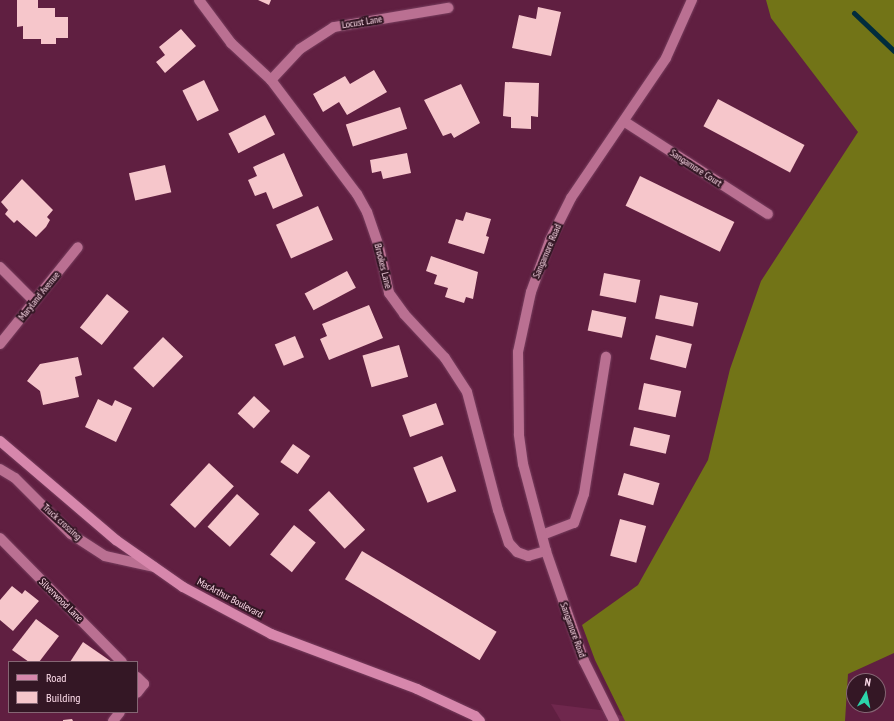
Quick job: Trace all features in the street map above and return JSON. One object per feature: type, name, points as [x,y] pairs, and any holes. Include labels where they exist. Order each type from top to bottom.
[{"type":"main road","name":"MacArthur Boulevard","points":[[0,441],[116,540],[183,587],[271,634],[417,689],[475,716],[480,721]]},
{"type":"street","name":"Brookes Lane","points":[[199,0],[231,43],[271,80],[329,155],[367,212],[379,246],[389,293],[404,314],[445,358],[467,392],[498,510],[509,543],[517,552],[528,556],[546,551]]},
{"type":"street","name":"Sangamore Road","points":[[614,721],[584,661],[546,551],[524,464],[519,434],[517,377],[524,321],[540,266],[571,198],[625,122],[666,58],[692,0]]},
{"type":"street","name":"Locust Lane","points":[[271,80],[300,50],[334,27],[448,8]]},
{"type":"street","name":"Sangamore Court","points":[[625,122],[768,214]]},
{"type":"street","name":"Maryland Avenue","points":[[0,344],[78,247]]},
{"type":"street","points":[[0,267],[34,301]]},
{"type":"street","points":[[542,535],[574,524],[584,494],[606,357]]},
{"type":"street","name":"Truck crossing","points":[[0,469],[15,478],[71,534],[105,556],[154,567]]},
{"type":"street","name":"Silverwood Lane","points":[[0,538],[121,661]]},
{"type":"street","points":[[138,678],[144,684],[138,692]]},
{"type":"street","points":[[113,721],[119,713]]},
{"type":"shaded area","points":[[766,0],[894,0],[894,653],[850,673],[846,673],[845,721],[625,721],[595,660],[582,625],[638,585],[708,460],[730,369],[761,281],[858,132],[771,18]]},
{"type":"shaded area","points":[[551,704],[600,710],[641,721],[561,721]]},
{"type":"building","points":[[17,0],[38,0],[38,8],[55,8],[55,17],[68,17],[68,38],[56,38],[56,44],[41,44],[41,39],[23,39],[23,26],[17,27]]},
{"type":"building","points":[[258,0],[271,0],[269,5]]},
{"type":"building","points":[[538,7],[561,12],[551,56],[512,48],[519,15],[536,19]]},
{"type":"building","points":[[181,29],[196,46],[165,73],[156,62],[165,55],[159,47]]},
{"type":"building","points":[[374,70],[387,92],[347,115],[339,102],[323,112],[313,94],[345,76],[350,84]]},
{"type":"building","points":[[204,80],[219,111],[197,121],[182,91]]},
{"type":"building","points":[[505,82],[539,83],[538,117],[531,116],[531,129],[511,128],[511,117],[503,116]]},
{"type":"building","points":[[461,84],[480,123],[454,138],[451,133],[443,136],[424,100]]},
{"type":"building","points":[[718,99],[805,145],[790,172],[703,126]]},
{"type":"building","points":[[400,107],[407,129],[353,146],[346,125]]},
{"type":"building","points":[[265,115],[275,135],[238,153],[228,134]]},
{"type":"building","points":[[284,153],[303,196],[273,209],[266,192],[255,196],[248,180],[257,176],[253,167]]},
{"type":"building","points":[[407,153],[411,173],[383,179],[381,171],[372,173],[370,160]]},
{"type":"building","points":[[165,165],[171,192],[135,201],[129,173]]},
{"type":"building","points":[[640,176],[734,222],[720,252],[626,206]]},
{"type":"building","points":[[22,179],[53,210],[47,217],[50,220],[46,227],[36,237],[17,220],[14,223],[5,214],[8,210],[1,202]]},
{"type":"building","points":[[318,206],[333,240],[291,259],[276,225]]},
{"type":"building","points":[[466,212],[491,219],[486,236],[489,237],[484,254],[448,243],[456,219],[463,221]]},
{"type":"building","points":[[431,256],[478,272],[473,299],[466,297],[464,303],[445,297],[448,288],[434,284],[437,275],[426,271]]},
{"type":"building","points":[[347,271],[356,288],[314,310],[305,294]]},
{"type":"building","points":[[604,273],[640,280],[636,303],[600,296]]},
{"type":"building","points":[[107,294],[129,312],[102,345],[80,327]]},
{"type":"building","points":[[660,295],[698,303],[693,327],[655,318]]},
{"type":"building","points":[[369,305],[383,338],[329,360],[320,339],[327,336],[322,324]]},
{"type":"building","points":[[592,310],[626,317],[622,338],[588,331]]},
{"type":"building","points":[[656,335],[692,344],[686,368],[650,359]]},
{"type":"building","points":[[295,336],[304,357],[284,366],[275,345]]},
{"type":"building","points":[[163,337],[183,356],[153,387],[133,368]]},
{"type":"building","points":[[399,345],[408,377],[372,387],[362,355]]},
{"type":"building","points":[[78,357],[82,375],[75,377],[79,397],[43,405],[40,391],[27,381],[40,364]]},
{"type":"building","points":[[644,383],[681,391],[676,417],[638,409]]},
{"type":"building","points":[[254,396],[270,411],[254,429],[238,414]]},
{"type":"building","points":[[98,399],[112,406],[115,400],[132,408],[116,442],[85,427]]},
{"type":"building","points":[[436,403],[444,425],[410,437],[402,415]]},
{"type":"building","points":[[634,427],[670,435],[666,454],[630,446]]},
{"type":"building","points":[[293,444],[310,456],[298,474],[280,462]]},
{"type":"building","points":[[442,456],[456,491],[427,503],[413,468]]},
{"type":"building","points":[[209,463],[234,486],[195,528],[170,505]]},
{"type":"building","points":[[624,473],[660,483],[653,505],[618,495]]},
{"type":"building","points":[[329,491],[365,530],[345,549],[309,510]]},
{"type":"building","points":[[237,494],[259,514],[230,547],[208,527]]},
{"type":"building","points":[[620,519],[646,526],[636,563],[610,556]]},
{"type":"building","points":[[294,525],[316,543],[292,572],[270,555]]},
{"type":"building","points":[[362,551],[497,632],[480,660],[345,579]]},
{"type":"building","points":[[12,586],[22,594],[25,590],[39,601],[13,631],[0,620],[0,600]]},
{"type":"building","points":[[36,619],[59,636],[40,661],[28,661],[12,650]]},
{"type":"building","points":[[83,642],[111,661],[71,661]]},
{"type":"building","points":[[72,719],[73,721],[63,721],[63,720]]},
{"type":"waterway","points":[[854,13],[894,51]]}]
